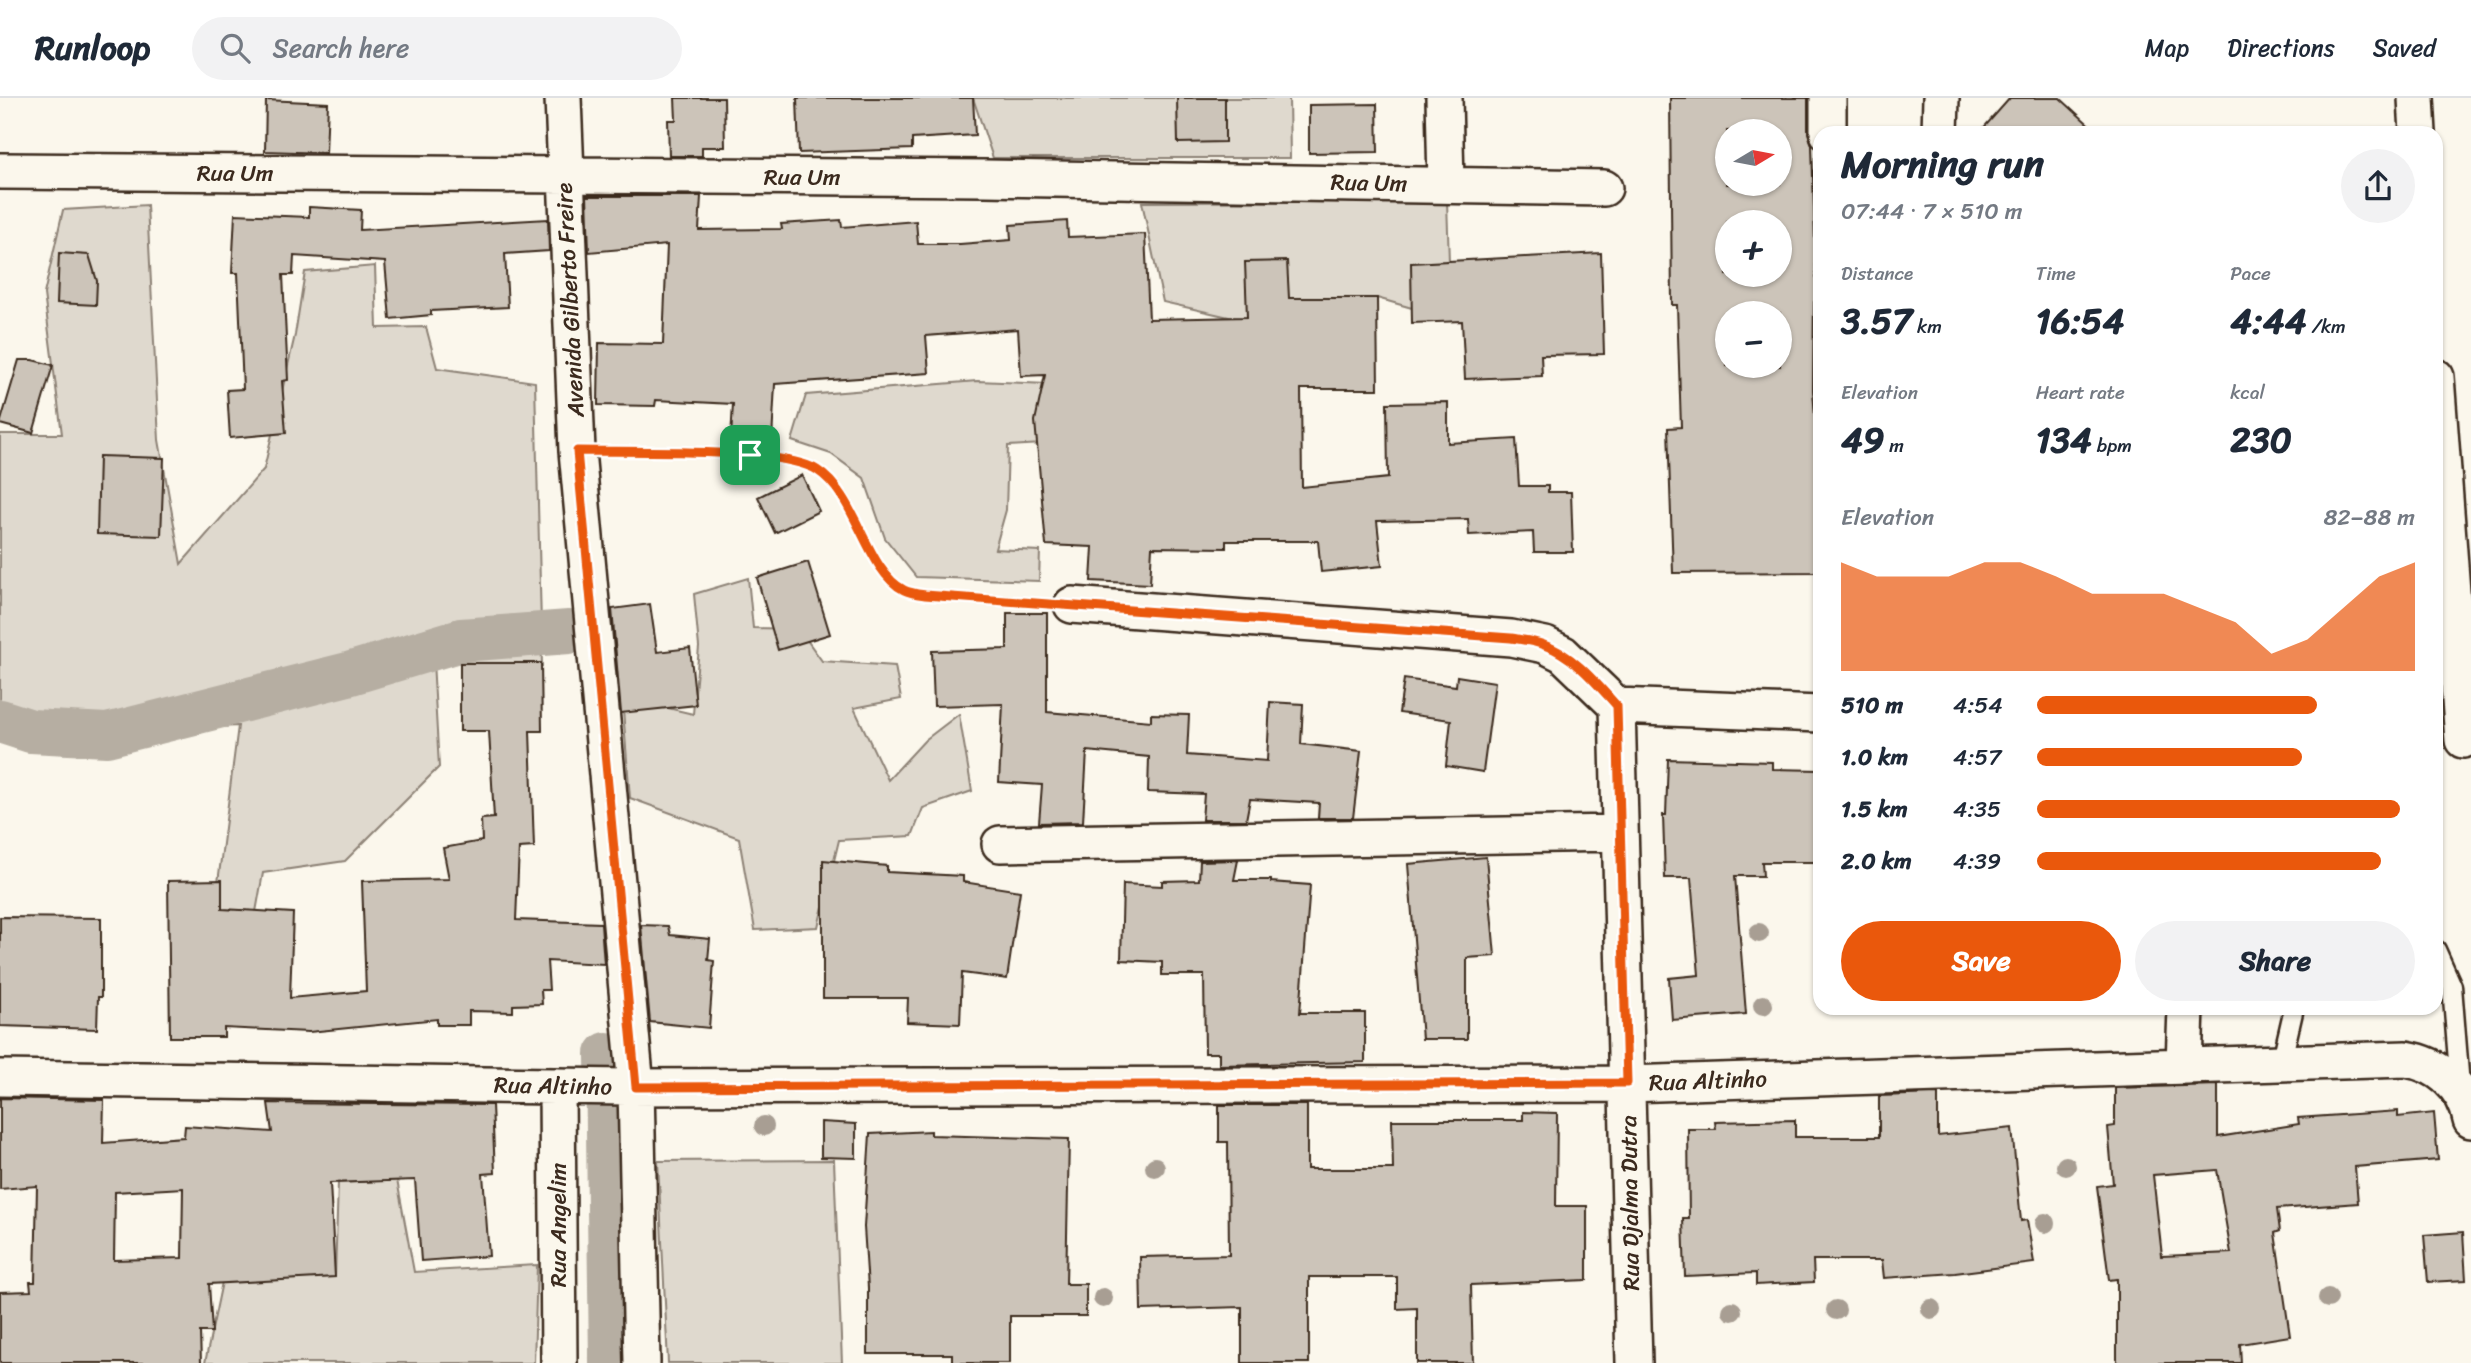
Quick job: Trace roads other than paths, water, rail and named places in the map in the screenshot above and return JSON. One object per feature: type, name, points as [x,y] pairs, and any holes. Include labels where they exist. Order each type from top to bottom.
[{"type":"street","name":"Avenida Gilberto Freire","points":[[563,98],[577,451],[620,1087]]},
{"type":"street","points":[[1444,98],[1446,184]]},
{"type":"street","points":[[1828,98],[1828,126]]},
{"type":"street","points":[[1940,126],[1941,98]]},
{"type":"street","points":[[2416,98],[2418,126]]},
{"type":"street","name":"Rua Um","points":[[0,171],[1446,184],[1604,188]]},
{"type":"street","points":[[2443,498],[2457,740]]},
{"type":"street","points":[[1072,606],[1511,638],[1545,645],[1563,654],[1596,682],[1617,706],[1813,714]]},
{"type":"street","name":"Rua Djalma Dutra","points":[[1617,706],[1634,1363]]},
{"type":"street","points":[[1000,844],[1619,833]]},
{"type":"street","points":[[2184,1064],[2186,1015]]},
{"type":"street","name":"Rua Altinho","points":[[0,1078],[620,1087],[1627,1083],[2406,1059],[2426,1062],[2441,1070],[2465,1106]]},
{"type":"street","name":"Rua Angelim","points":[[557,1086],[559,1363]]},
{"type":"street","points":[[620,1087],[642,1363]]},
{"type":"lane","points":[[2443,966],[2452,986],[2465,1106]]},
{"type":"lane","points":[[2281,1064],[2292,1015]]},
{"type":"waterway","points":[[0,721],[31,731],[107,735],[348,674],[461,640],[569,632]]},
{"type":"waterway","points":[[607,1054],[611,1363]]}]
